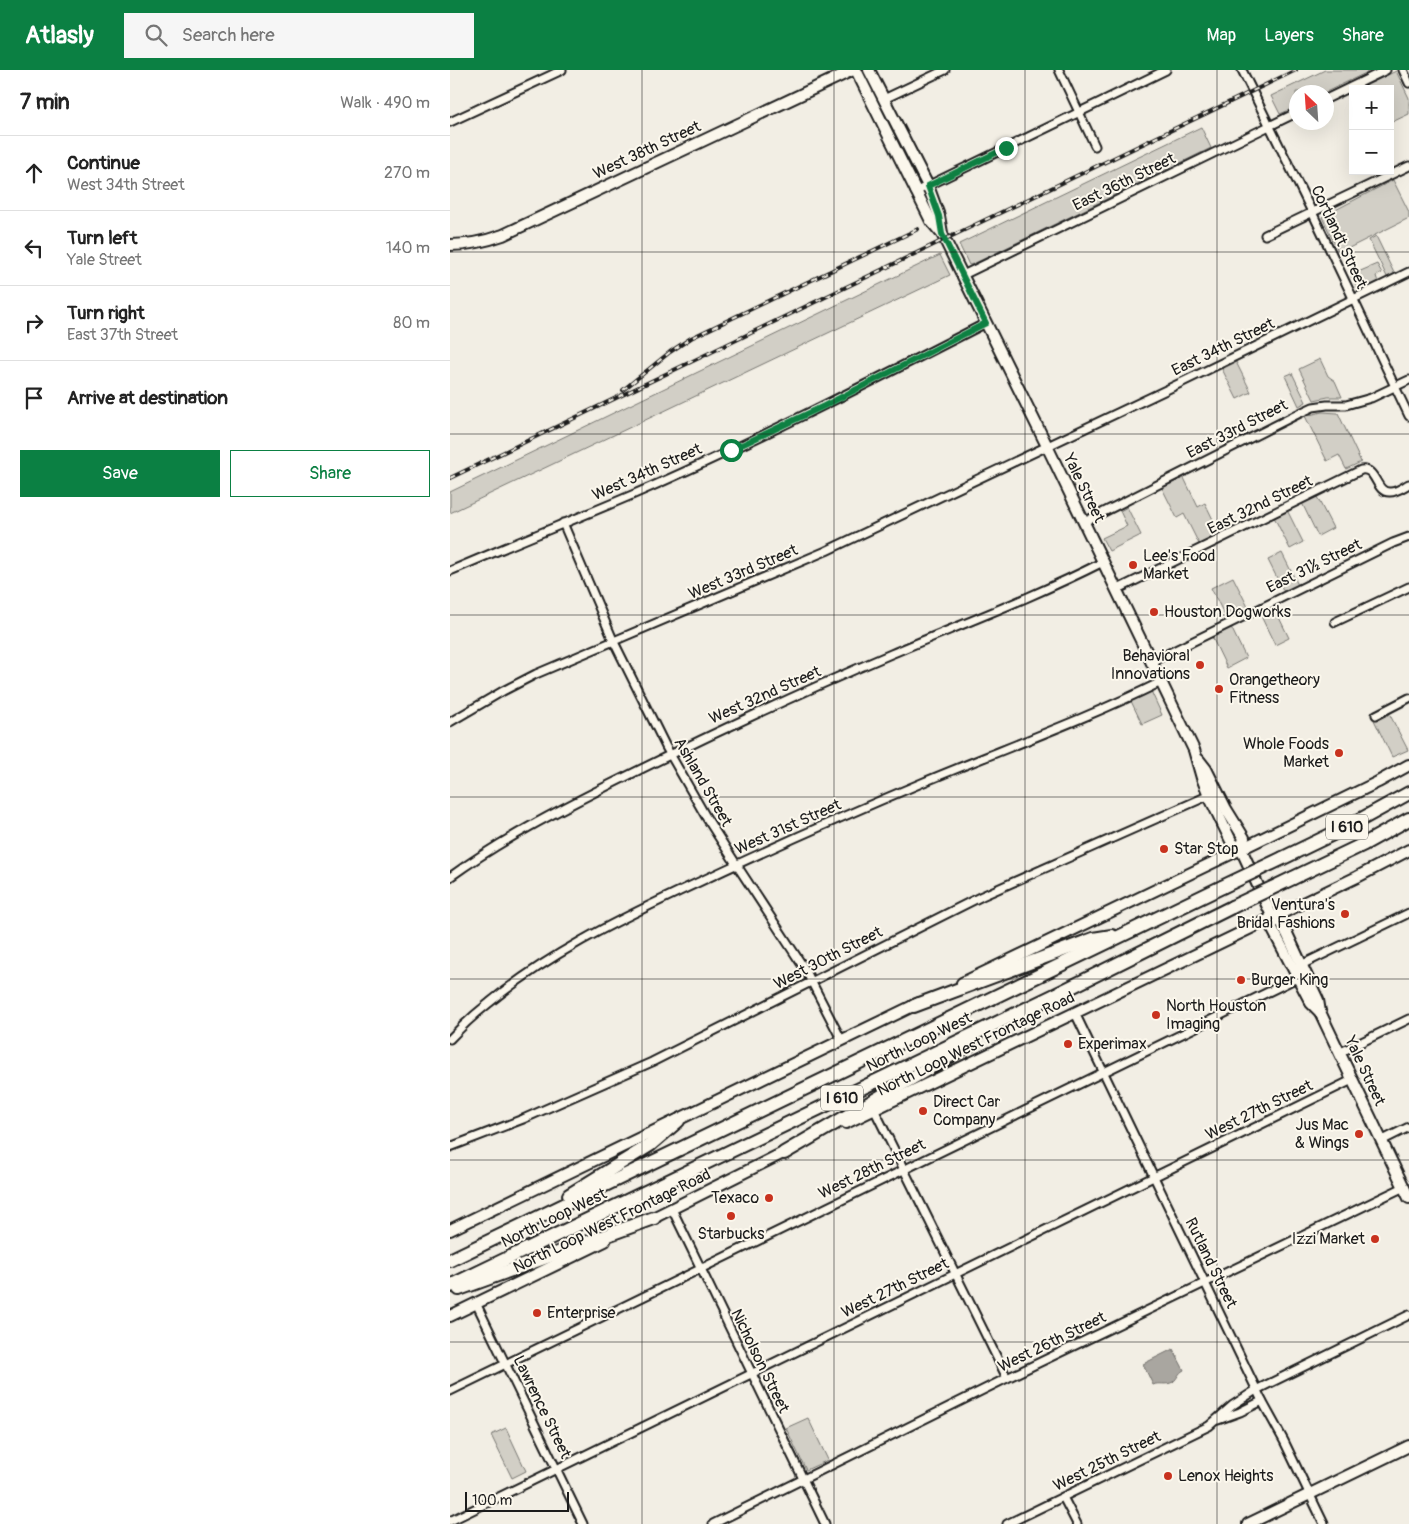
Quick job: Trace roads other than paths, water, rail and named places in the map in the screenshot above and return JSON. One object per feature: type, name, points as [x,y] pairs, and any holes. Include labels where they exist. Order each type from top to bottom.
[{"type":"highway","name":"North Loop West","points":[[450,1260],[1347,827],[1409,793]]},
{"type":"highway","name":"North Loop West","points":[[450,1286],[1052,996],[1364,844],[1409,819]]},
{"type":"highway","points":[[914,1006],[1093,939],[1124,934]]},
{"type":"highway","points":[[784,1152],[1052,996]]},
{"type":"highway","points":[[512,1231],[650,1145],[678,1121]]},
{"type":"highway","points":[[450,1292],[654,1218]]},
{"type":"main road","name":"Yale Street","points":[[855,70],[931,221],[942,234],[963,275],[1047,446],[1161,682],[1196,757],[1202,778],[1214,793],[1232,843],[1241,849],[1273,918],[1272,928],[1300,971],[1311,1003],[1320,1012],[1409,1198]]},
{"type":"main road","name":"West 38th Street","points":[[450,245],[472,244],[503,234],[855,70]]},
{"type":"main road","name":"Yale Street","points":[[869,70],[928,186],[939,216],[942,234]]},
{"type":"main road","points":[[897,156],[910,150]]},
{"type":"main road","points":[[450,1230],[1241,849],[1409,765]]},
{"type":"main road","name":"North Loop West Frontage Road","points":[[450,1316],[654,1218],[784,1152],[1273,918],[1409,850]]},
{"type":"main road","points":[[1248,1524],[1409,1446]]},
{"type":"street","points":[[450,122],[562,70]]},
{"type":"street","points":[[884,99],[945,70]]},
{"type":"street","points":[[1059,70],[1095,146]]},
{"type":"street","points":[[916,192],[1166,70]]},
{"type":"street","name":"Cortlandt Street","points":[[1242,70],[1409,416]]},
{"type":"street","points":[[1334,95],[1386,70]]},
{"type":"street","points":[[1403,70],[1409,83]]},
{"type":"street","name":"East 36th Street","points":[[963,275],[1289,116]]},
{"type":"street","points":[[1265,235],[1409,166]]},
{"type":"street","name":"East 34th Street","points":[[1047,446],[1409,272]]},
{"type":"street","name":"West 34th Street","points":[[450,571],[632,495],[770,432],[986,323]]},
{"type":"street","name":"East 33rd Street","points":[[1084,522],[1313,407],[1327,404],[1346,405],[1371,398],[1409,380]]},
{"type":"street","name":"West 33rd Street","points":[[450,722],[528,678],[613,640],[692,609],[810,558],[1047,446]]},
{"type":"street","name":"East 32nd Street","points":[[1116,590],[1364,470],[1370,472],[1385,492],[1394,492],[1409,484]]},
{"type":"street","name":"Ashland Street","points":[[564,523],[613,640],[670,754],[706,817],[812,981],[842,1041]]},
{"type":"street","name":"East 31½ Street","points":[[1151,662],[1384,547],[1409,537]]},
{"type":"street","name":"West 32nd Street","points":[[450,877],[497,845],[670,754],[802,693],[1031,596],[1103,562]]},
{"type":"street","points":[[1335,622],[1409,587]]},
{"type":"street","name":"West 31st Street","points":[[450,1039],[502,992],[553,957],[597,932],[736,864],[924,782],[1052,731],[1161,682]]},
{"type":"street","points":[[1376,715],[1409,698]]},
{"type":"street","name":"West 30th Street","points":[[450,1147],[523,1119],[652,1062],[982,896],[1214,793]]},
{"type":"street","name":"West 28th Street","points":[[450,1390],[1103,1072],[1409,913]]},
{"type":"street","name":"Rutland Street","points":[[1075,1013],[1256,1390],[1284,1441],[1324,1524]]},
{"type":"street","points":[[1339,1053],[1409,1019]]},
{"type":"street","name":"West 27th Street","points":[[450,1520],[1352,1080]]},
{"type":"street","points":[[874,1109],[1007,1378]]},
{"type":"street","points":[[1381,1141],[1409,1127]]},
{"type":"street","name":"West 26th Street","points":[[713,1524],[1007,1378],[1404,1187]]},
{"type":"street","name":"Nicholson Street","points":[[672,1209],[825,1524]]},
{"type":"street","name":"Lawrence Street","points":[[476,1303],[584,1524]]},
{"type":"street","name":"West 25th Street","points":[[1007,1524],[1209,1426],[1233,1405],[1256,1390],[1409,1315]]},
{"type":"street","name":"West 25th Street","points":[[1218,1420],[1262,1401]]},
{"type":"street","points":[[1063,1497],[1077,1524]]},
{"type":"railway","points":[[450,478],[1296,70]]},
{"type":"railway","points":[[623,390],[670,352],[691,338],[918,229]]},
{"type":"place","name":"Lee's Food Market","points":[[1133,565]]},
{"type":"place","name":"Houston Dogworks","points":[[1154,612]]},
{"type":"place","name":"Behavioral Innovations","points":[[1200,665]]},
{"type":"place","name":"Orangetheory Fitness","points":[[1219,689]]},
{"type":"place","name":"Whole Foods Market","points":[[1339,753]]},
{"type":"place","name":"Star Stop","points":[[1164,849]]},
{"type":"place","name":"Ventura's Bridal Fashions","points":[[1345,914]]},
{"type":"place","name":"Burger King","points":[[1241,980]]},
{"type":"place","name":"North Houston Imaging","points":[[1156,1015]]},
{"type":"place","name":"Experimax","points":[[1068,1044]]},
{"type":"place","name":"Direct Car Company","points":[[923,1111]]},
{"type":"place","name":"Jus Mac & Wings","points":[[1359,1134]]},
{"type":"place","name":"Texaco","points":[[769,1198]]},
{"type":"place","name":"Starbucks","points":[[731,1216]]},
{"type":"place","name":"Izzi Market","points":[[1375,1239]]},
{"type":"place","name":"Enterprise","points":[[537,1313]]},
{"type":"place","name":"Lenox Heights","points":[[1168,1476]]}]
